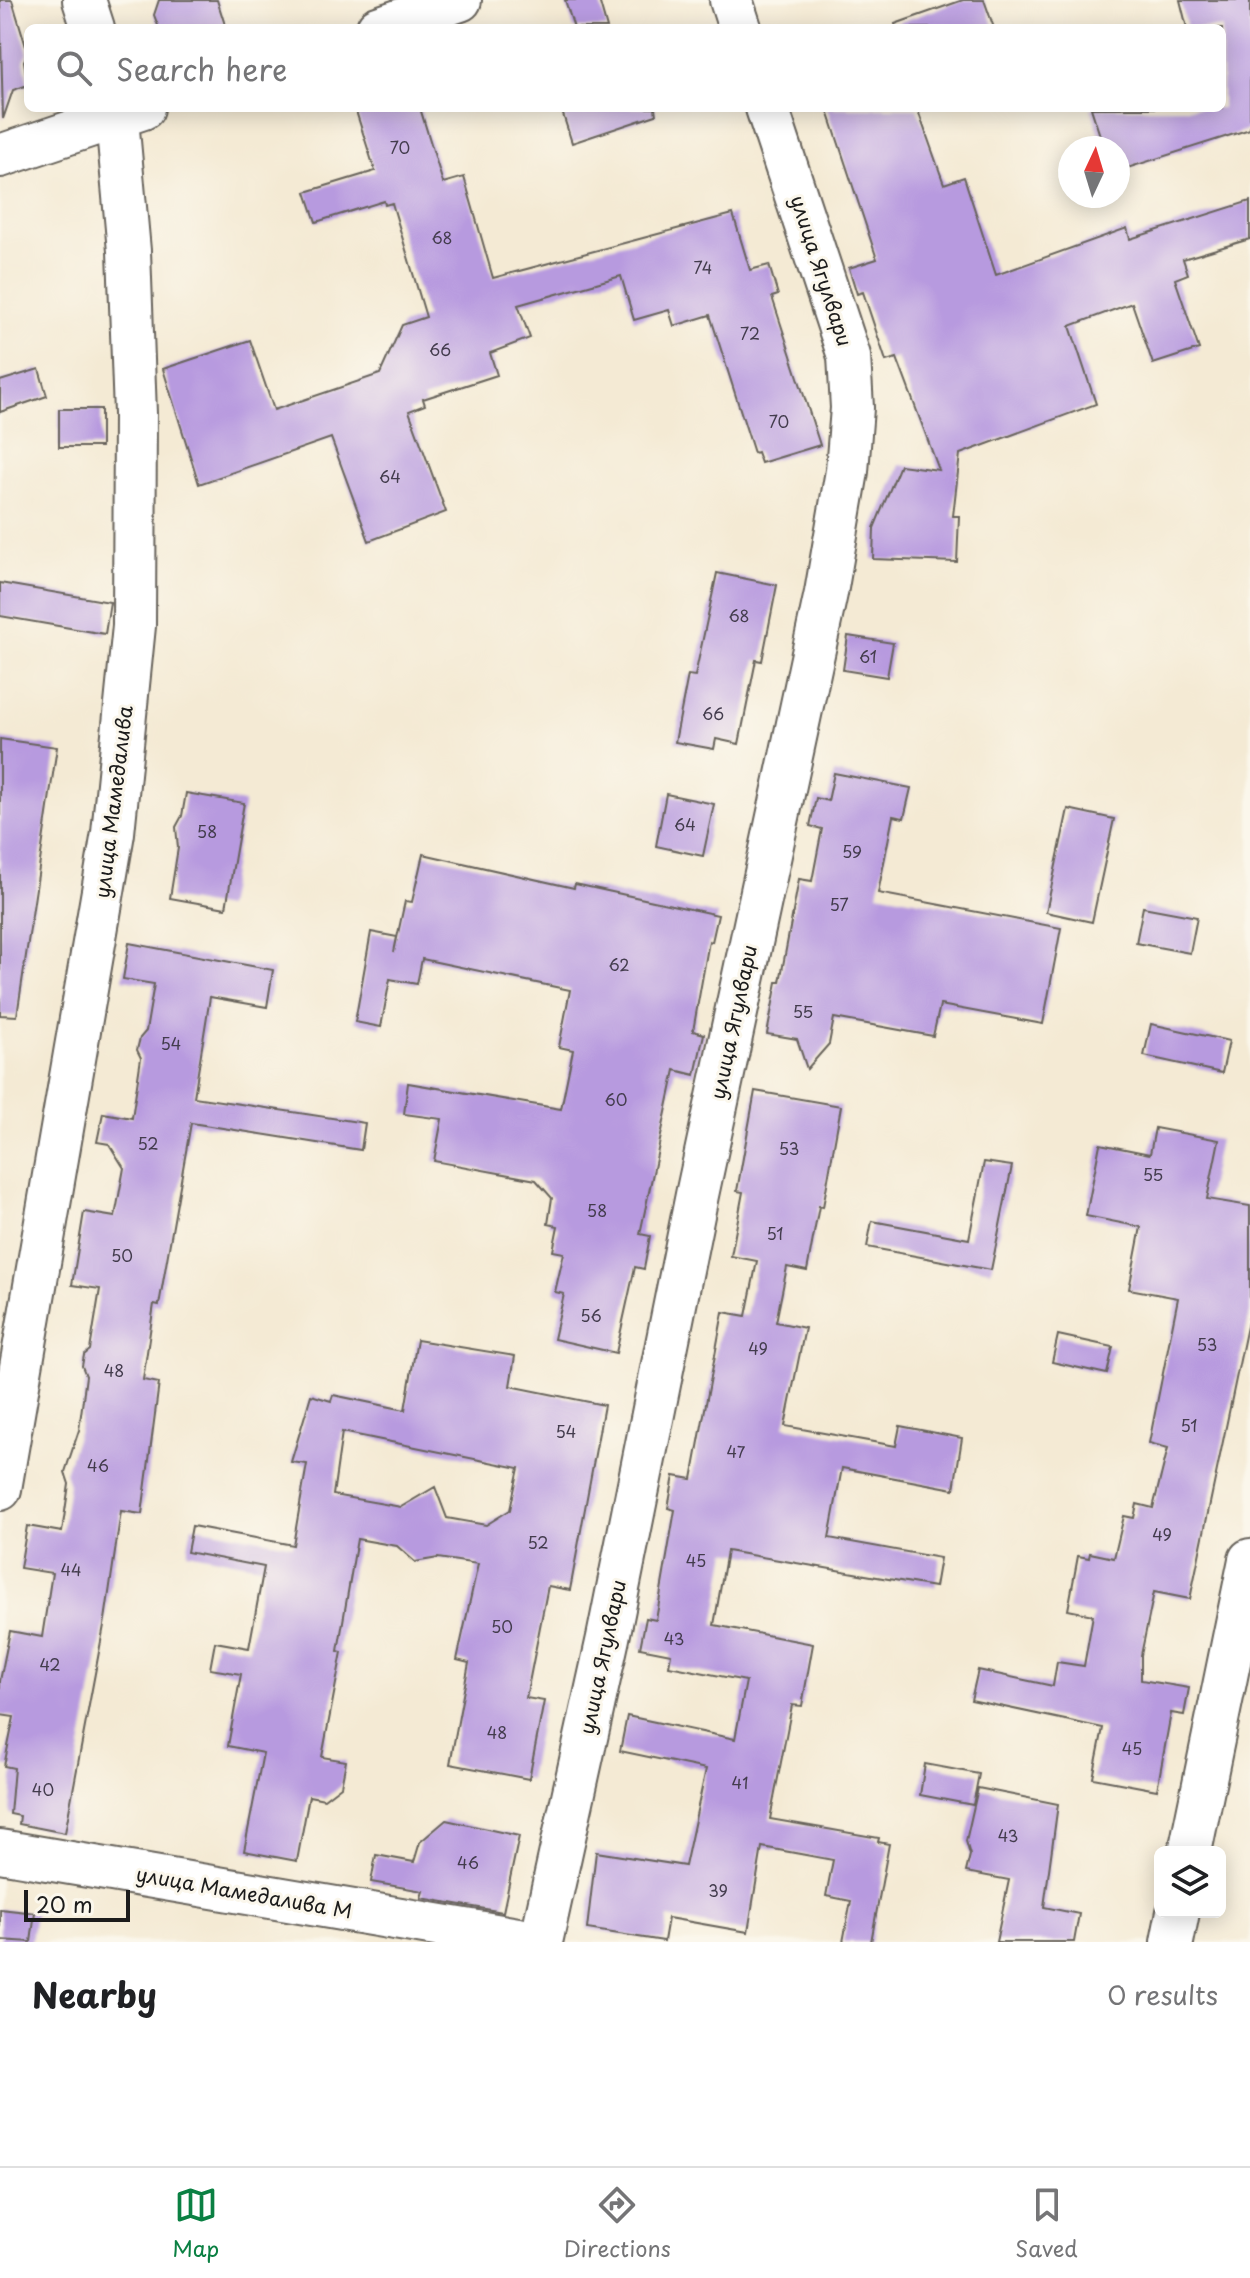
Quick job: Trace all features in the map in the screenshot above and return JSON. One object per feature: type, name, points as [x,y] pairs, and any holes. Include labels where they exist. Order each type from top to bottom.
[{"type":"street","points":[[84,0],[92,24]]},
{"type":"street","points":[[390,24],[460,0]]},
{"type":"street","points":[[731,0],[739,24]]},
{"type":"street","points":[[0,156],[123,112]]},
{"type":"street","name":"улица Мамедалива","points":[[0,1489],[113,833],[134,626],[135,414],[126,112]]},
{"type":"street","name":"улица Ягулвари","points":[[517,1940],[608,1638],[694,1210],[826,593],[847,471],[852,408],[849,356],[768,112]]},
{"type":"street","points":[[1191,1846],[1250,1560]]},
{"type":"street","name":"улица Мамедалива М","points":[[0,1851],[517,1940]]},
{"type":"street","points":[[1172,1942],[1177,1918]]},
{"type":"building","points":[[0,0],[12,0],[24,40],[24,86],[13,90],[3,119]]},
{"type":"building","points":[[159,0],[217,0],[225,24],[157,24],[154,15]]},
{"type":"building","points":[[565,0],[599,0],[606,24],[573,24]]},
{"type":"building","points":[[963,0],[984,0],[993,24],[895,24]]},
{"type":"building","points":[[1180,0],[1250,0],[1250,129],[1130,167],[1130,136],[1100,136],[1092,112],[1226,112],[1226,24],[1186,24]]},
{"type":"building","points":[[356,112],[421,112],[443,183],[464,177],[493,278],[733,214],[750,270],[769,265],[778,295],[772,297],[820,445],[761,463],[757,452],[754,453],[710,315],[674,326],[669,310],[634,320],[621,276],[518,305],[530,338],[490,353],[497,375],[423,399],[425,405],[409,411],[446,512],[369,541],[331,438],[199,484],[163,369],[250,340],[274,410],[380,374],[402,325],[426,317],[392,203],[385,205],[384,201],[316,222],[306,192],[375,171]]},
{"type":"building","points":[[562,112],[656,112],[656,115],[572,143]]},
{"type":"building","points":[[828,112],[918,112],[944,184],[964,177],[996,275],[1127,228],[1130,239],[1250,201],[1250,239],[1183,259],[1188,274],[1175,279],[1199,349],[1153,364],[1132,303],[1070,326],[1096,404],[960,454],[953,516],[959,516],[957,562],[873,559],[874,528],[900,465],[939,470],[897,358],[886,361],[863,292],[857,294],[849,268],[877,259]]},
{"type":"building","points":[[39,369],[47,396],[0,412],[0,381]]},
{"type":"building","points":[[59,409],[101,409],[101,447],[59,447]]},
{"type":"building","points":[[717,573],[777,585],[762,661],[756,660],[739,744],[716,739],[714,749],[675,742],[688,675],[695,676]]},
{"type":"building","points":[[0,583],[110,602],[105,634],[0,616]]},
{"type":"building","points":[[848,636],[893,643],[887,677],[843,670]]},
{"type":"building","points":[[0,739],[57,747],[17,1016],[0,1015]]},
{"type":"building","points":[[834,773],[911,788],[904,818],[893,816],[878,893],[1061,928],[1043,1024],[940,1005],[933,1036],[834,1018],[829,1044],[807,1069],[797,1039],[767,1034],[799,879],[812,881],[822,829],[810,826],[816,798],[828,801]]},
{"type":"building","points":[[186,793],[244,803],[226,908],[170,898],[178,848],[176,827],[182,816]]},
{"type":"building","points":[[666,794],[714,804],[703,856],[656,846]]},
{"type":"building","points":[[1068,809],[1114,819],[1092,922],[1046,912]]},
{"type":"building","points":[[423,854],[574,888],[575,884],[718,915],[712,942],[709,941],[693,1031],[704,1034],[695,1075],[675,1070],[640,1234],[650,1236],[644,1269],[635,1267],[616,1353],[554,1339],[564,1294],[555,1292],[564,1253],[553,1251],[558,1226],[548,1224],[552,1198],[536,1180],[434,1161],[442,1119],[404,1114],[408,1083],[561,1109],[573,1050],[559,1047],[570,990],[422,959],[417,984],[390,979],[381,1027],[355,1022],[371,932],[397,937],[394,952],[405,901],[412,902]]},
{"type":"building","points":[[1143,907],[1197,917],[1190,953],[1136,943]]},
{"type":"building","points":[[129,943],[273,970],[267,1007],[210,997],[194,1097],[365,1123],[361,1150],[191,1123],[159,1305],[154,1304],[143,1380],[159,1383],[142,1514],[121,1511],[105,1620],[65,1833],[19,1824],[20,1816],[10,1814],[14,1768],[4,1766],[14,1717],[0,1715],[0,1681],[10,1631],[42,1637],[52,1573],[20,1568],[27,1526],[62,1532],[69,1484],[65,1472],[79,1430],[86,1376],[82,1366],[84,1355],[90,1350],[100,1289],[72,1285],[84,1212],[115,1217],[124,1168],[109,1144],[97,1142],[103,1113],[132,1118],[141,1058],[137,1050],[140,1038],[146,1031],[154,984],[123,979]]},
{"type":"building","points":[[1151,1024],[1229,1041],[1222,1073],[1144,1056]]},
{"type":"building","points":[[755,1091],[841,1106],[823,1207],[819,1206],[807,1271],[787,1267],[776,1322],[805,1328],[785,1426],[896,1446],[900,1426],[962,1438],[954,1489],[842,1468],[829,1538],[940,1558],[935,1587],[727,1551],[714,1625],[813,1644],[802,1706],[792,1705],[770,1819],[879,1838],[878,1842],[889,1844],[871,1942],[843,1942],[851,1901],[826,1896],[833,1860],[762,1847],[748,1932],[668,1918],[664,1941],[587,1929],[596,1852],[685,1866],[706,1769],[620,1751],[627,1716],[735,1739],[746,1681],[669,1666],[671,1654],[640,1648],[646,1618],[656,1620],[675,1510],[668,1508],[674,1476],[692,1479],[723,1312],[746,1316],[757,1261],[731,1256],[743,1192],[737,1191]]},
{"type":"building","points":[[1155,1128],[1219,1140],[1207,1199],[1250,1206],[1250,1312],[1190,1599],[1154,1592],[1141,1655],[1141,1680],[1189,1688],[1184,1715],[1171,1713],[1157,1790],[1093,1778],[1103,1728],[971,1700],[978,1670],[1053,1686],[1057,1662],[1084,1666],[1093,1615],[1068,1610],[1078,1556],[1089,1558],[1090,1553],[1114,1558],[1124,1516],[1134,1518],[1137,1504],[1153,1508],[1168,1448],[1149,1443],[1178,1298],[1129,1289],[1141,1227],[1086,1216],[1100,1144],[1150,1154]]},
{"type":"building","points":[[984,1162],[1012,1166],[991,1270],[867,1247],[872,1221],[969,1239]]},
{"type":"building","points":[[1058,1335],[1113,1347],[1107,1374],[1052,1362]]},
{"type":"building","points":[[417,1340],[515,1356],[510,1386],[604,1405],[570,1590],[548,1586],[526,1698],[544,1701],[529,1779],[450,1764],[469,1663],[457,1660],[478,1564],[438,1558],[415,1562],[397,1546],[357,1539],[338,1651],[342,1652],[322,1757],[346,1761],[341,1786],[324,1799],[309,1796],[297,1861],[244,1851],[263,1753],[228,1746],[241,1674],[210,1669],[215,1642],[249,1648],[264,1567],[187,1552],[192,1526],[293,1545],[307,1464],[291,1462],[311,1395],[331,1401],[333,1395],[405,1410]],"holes":[[[342,1432],[519,1468],[510,1510],[486,1525],[447,1518],[435,1487],[401,1507],[333,1495]]]},
{"type":"building","points":[[925,1764],[979,1774],[973,1805],[920,1795]]},
{"type":"building","points":[[978,1788],[1058,1804],[1044,1907],[1079,1914],[1074,1942],[996,1942],[1009,1880],[966,1872],[970,1855],[966,1841]]},
{"type":"building","points":[[446,1820],[519,1836],[503,1912],[421,1898],[423,1891],[371,1882],[376,1855],[414,1862],[420,1842]]},
{"type":"building","points":[[0,1909],[35,1913],[31,1942],[0,1940]]}]
